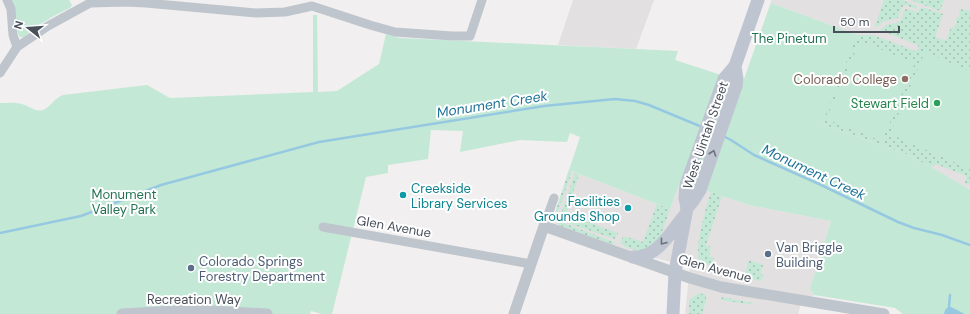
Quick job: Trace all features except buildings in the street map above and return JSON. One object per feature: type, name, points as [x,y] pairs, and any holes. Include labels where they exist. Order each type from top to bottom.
[{"type":"main road","name":"West Uintah Street","points":[[673,314],[675,272],[686,211],[684,198],[686,185],[726,75],[735,66],[758,0]]},
{"type":"main road","name":"West Uintah Street","points":[[686,211],[700,190],[737,79],[735,66]]},
{"type":"main road","points":[[633,257],[643,257],[653,253],[686,211]]},
{"type":"street","points":[[7,0],[11,9],[13,35],[17,47]]},
{"type":"street","points":[[0,72],[17,47],[86,2],[146,3],[256,13],[285,12],[313,3],[370,25],[395,32],[445,36],[470,36],[482,0]]},
{"type":"street","points":[[514,314],[554,198]]},
{"type":"street","name":"Glen Avenue","points":[[544,226],[675,272],[730,289],[884,314]]},
{"type":"street","name":"Glen Avenue","points":[[323,227],[531,264]]},
{"type":"street","name":"Recreation Way","points":[[122,314],[193,310],[267,314]]},
{"type":"shaded area","points":[[573,0],[654,0],[636,49],[558,45]]},
{"type":"shaded area","name":"Colorado College","points":[[771,0],[970,0],[970,190],[918,160],[856,35],[774,4],[770,5]]},
{"type":"shaded area","points":[[569,170],[670,209],[680,182],[749,205],[831,221],[810,288],[814,295],[801,304],[798,314],[685,314],[690,266],[642,255],[554,223],[554,216]]},
{"type":"green space","points":[[11,0],[69,0],[72,5],[70,8],[40,24],[24,37],[20,37],[18,34],[16,15]]},
{"type":"green space","points":[[884,0],[904,0],[917,6],[917,9],[905,5],[902,7],[898,18],[882,22],[878,27],[875,26]]},
{"type":"green space","points":[[910,0],[944,0],[940,11]]},
{"type":"green space","name":"Colorado College","points":[[773,4],[856,35],[873,35],[915,51],[919,49],[918,45],[880,30],[886,25],[896,23],[901,20],[906,9],[918,12],[921,7],[943,14],[935,37],[946,41],[951,27],[954,28],[957,22],[956,18],[959,17],[960,9],[970,11],[970,185],[965,183],[967,176],[936,164],[931,167],[906,154],[822,124],[770,5]]},
{"type":"green space","name":"Monument Valley Park","points":[[773,4],[857,35],[822,124],[906,154],[970,190],[970,314],[903,314],[895,308],[814,295],[810,288],[831,221],[749,205],[680,182],[670,209],[569,170],[580,137],[570,133],[567,142],[520,140],[460,152],[463,131],[431,130],[428,159],[388,165],[388,173],[366,177],[332,314],[322,314],[311,311],[310,314],[0,314],[0,103],[19,103],[35,110],[43,110],[63,95],[147,85],[170,98],[313,92],[313,15],[317,15],[318,92],[337,91],[379,64],[386,34],[400,38],[678,51],[675,60],[743,82],[770,5]]},
{"type":"green space","points":[[860,41],[915,63],[882,141],[826,119]]},
{"type":"green space","name":"Stewart Field","points":[[925,52],[970,71],[970,169],[890,134]]},
{"type":"green space","points":[[569,170],[572,172],[556,217],[554,216]]},
{"type":"green space","points":[[575,173],[579,174],[566,214],[618,233],[615,239],[559,220]]},
{"type":"green space","points":[[711,192],[722,196],[706,245],[711,247],[709,256],[714,258],[711,265],[700,261],[698,256],[698,248],[701,227]]},
{"type":"green space","points":[[657,204],[670,209],[659,240],[643,252],[625,247],[621,243],[623,236],[643,242]]},
{"type":"green space","points":[[558,221],[614,242],[613,245],[558,225]]},
{"type":"green space","points":[[749,260],[763,265],[760,274],[764,275],[761,281],[744,277]]},
{"type":"green space","points":[[699,293],[706,295],[706,301],[702,314],[689,314],[689,300]]},
{"type":"green space","points":[[722,297],[752,303],[754,305],[721,300]]},
{"type":"water","points":[[949,306],[965,314],[944,314],[945,310]]},
{"type":"waterway","name":"Monument Creek","points":[[0,233],[81,216],[161,185],[319,142],[544,106],[615,99],[635,101],[649,105],[702,127]]},
{"type":"waterway","name":"Monument Creek","points":[[723,136],[754,155],[898,222],[970,245]]},
{"type":"waterway","points":[[949,306],[950,295]]},
{"type":"place","name":"Colorado College","points":[[905,79]]},
{"type":"place","name":"Stewart Field","points":[[937,103]]},
{"type":"place","name":"Creekside Library Services","points":[[403,195]]},
{"type":"place","name":"Facilities Grounds Shop","points":[[628,208]]},
{"type":"place","name":"Van Briggle Building","points":[[768,254]]},
{"type":"place","name":"Colorado Springs Forestry Department","points":[[191,268]]},
{"type":"park label","name":"The Pinetum","points":[[789,38]]}]
